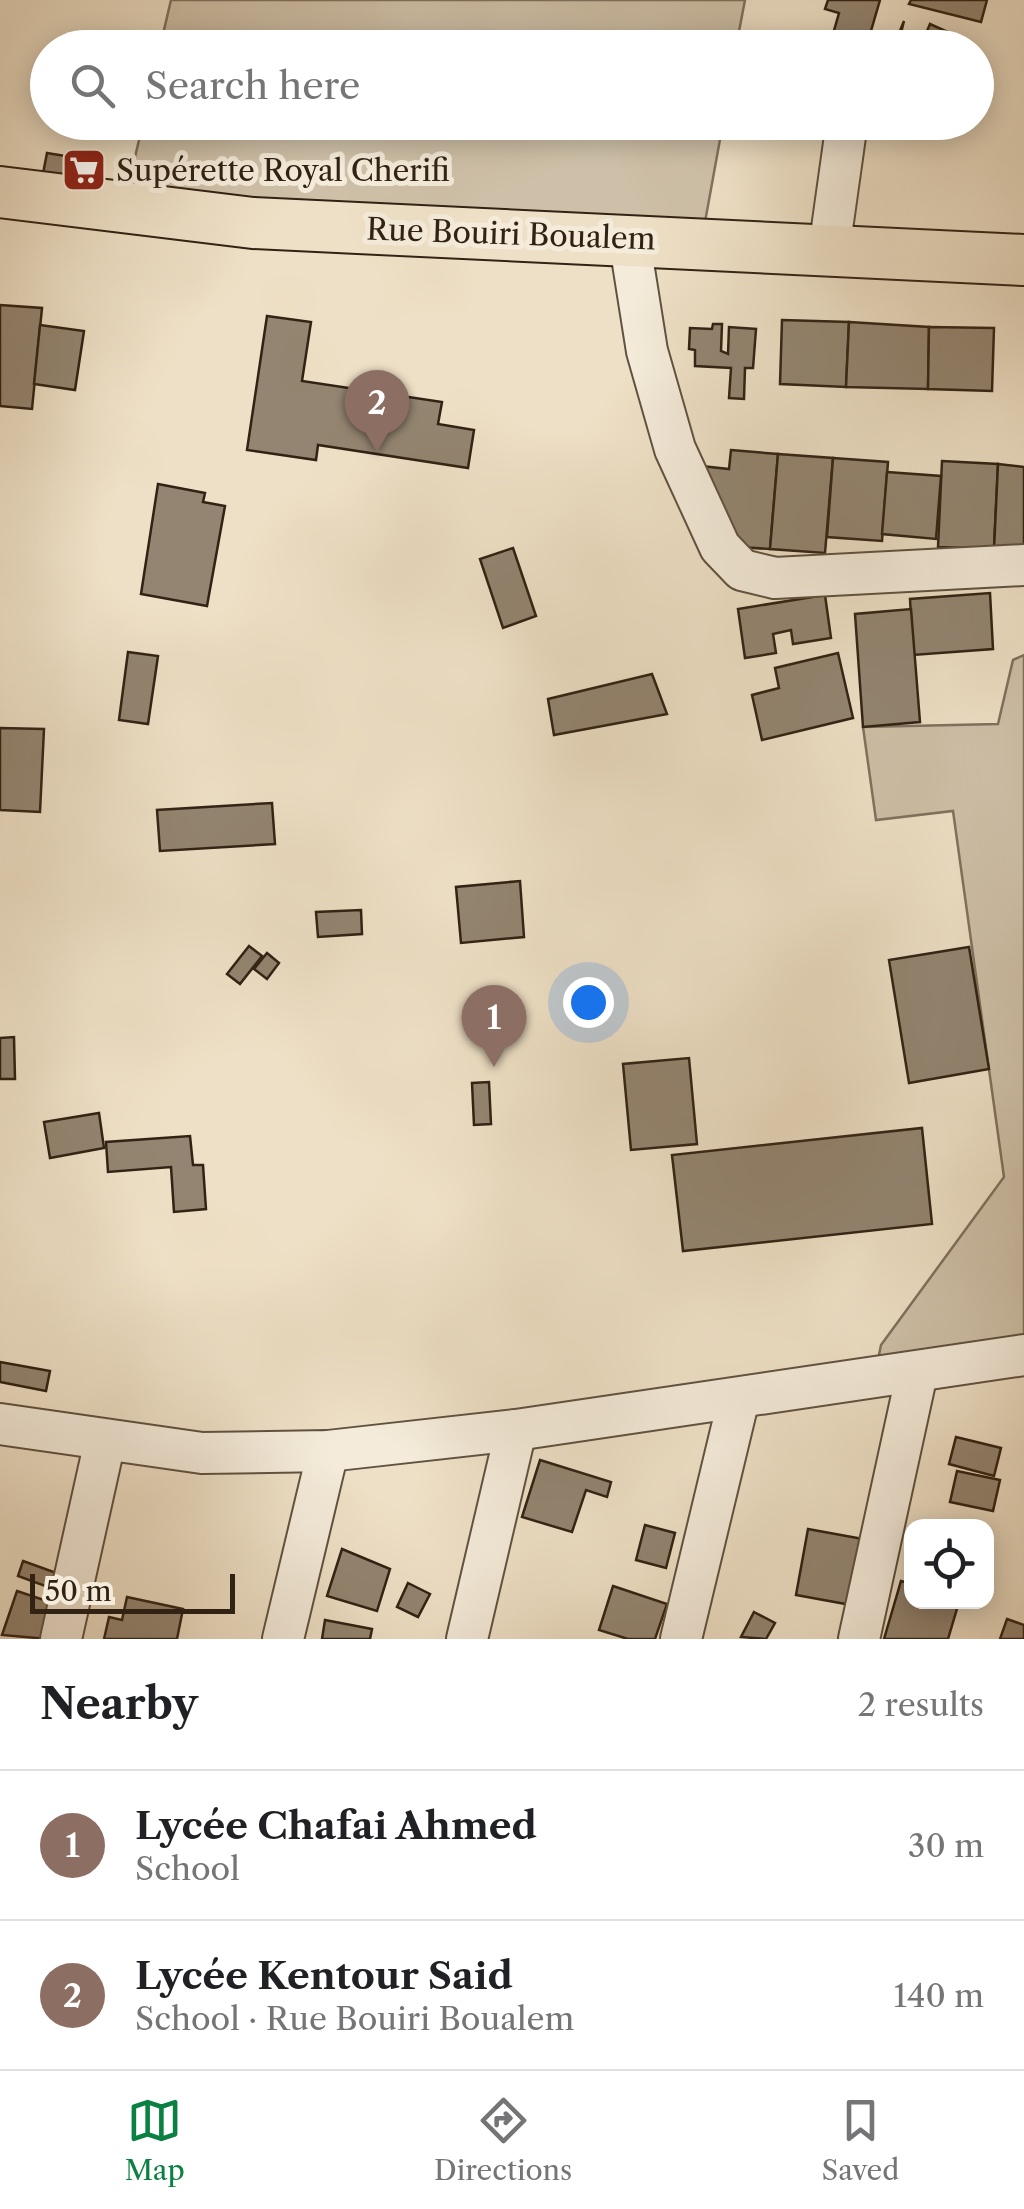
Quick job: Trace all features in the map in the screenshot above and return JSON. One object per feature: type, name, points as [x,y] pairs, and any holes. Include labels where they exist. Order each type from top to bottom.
[{"type":"main road","name":"Rue Bouiri Boualem","points":[[0,192],[253,223],[629,238],[1024,260]]},
{"type":"street","points":[[829,250],[844,140]]},
{"type":"street","points":[[629,238],[647,351],[674,449],[720,547],[742,570],[775,578],[1024,564]]},
{"type":"street","points":[[0,1424],[202,1453],[328,1451],[516,1430],[1024,1355]]},
{"type":"street","points":[[860,1639],[917,1373]]},
{"type":"street","points":[[681,1639],[739,1398]]},
{"type":"street","points":[[467,1639],[516,1430]]},
{"type":"street","points":[[60,1639],[106,1441]]},
{"type":"street","points":[[284,1639],[328,1451]]},
{"type":"shaded area","points":[[171,0],[745,0],[739,30],[164,30]]},
{"type":"shaded area","points":[[139,140],[720,140],[703,233],[127,191]]},
{"type":"shaded area","points":[[1024,655],[1024,1355],[874,1379],[881,1345],[1004,1177],[953,811],[876,820],[863,727],[998,724],[1013,660]]},
{"type":"building","points":[[828,0],[880,0],[871,30],[834,30],[839,13],[825,9]]},
{"type":"building","points":[[911,0],[987,0],[981,22],[909,4]]},
{"type":"building","points":[[47,153],[96,161],[90,198],[40,189]]},
{"type":"building","points":[[0,305],[42,308],[32,409],[0,406]]},
{"type":"building","points":[[267,316],[311,322],[302,381],[442,402],[438,424],[474,430],[468,468],[318,445],[316,460],[247,450]]},
{"type":"building","points":[[782,320],[849,322],[846,387],[780,384]]},
{"type":"building","points":[[849,322],[929,327],[928,389],[846,387]]},
{"type":"building","points":[[713,324],[722,324],[721,351],[728,354],[729,327],[756,329],[753,368],[745,368],[744,399],[729,398],[731,368],[695,366],[695,350],[689,349],[690,328],[712,329]]},
{"type":"building","points":[[40,325],[84,331],[75,390],[34,384]]},
{"type":"building","points":[[929,327],[994,328],[992,391],[928,389]]},
{"type":"building","points":[[731,450],[778,454],[770,549],[722,546],[701,466],[729,469]]},
{"type":"building","points":[[778,454],[833,458],[825,553],[770,549]]},
{"type":"building","points":[[833,458],[888,462],[882,541],[827,537]]},
{"type":"building","points":[[942,461],[998,464],[994,549],[938,547]]},
{"type":"building","points":[[998,464],[1024,467],[1024,551],[994,549]]},
{"type":"building","points":[[887,472],[941,476],[936,539],[882,534]]},
{"type":"building","points":[[158,484],[205,493],[203,502],[225,506],[207,606],[141,594]]},
{"type":"building","points":[[513,548],[536,616],[503,628],[480,559]]},
{"type":"building","points":[[990,593],[993,649],[913,655],[910,599]]},
{"type":"building","points":[[825,595],[831,638],[793,644],[791,630],[773,634],[776,653],[745,658],[738,609]]},
{"type":"building","points":[[911,609],[920,722],[863,727],[855,614]]},
{"type":"building","points":[[128,652],[158,656],[148,724],[119,720]]},
{"type":"building","points":[[838,653],[853,718],[762,740],[752,695],[779,688],[775,668]]},
{"type":"building","points":[[652,674],[667,714],[554,735],[548,699]]},
{"type":"building","points":[[0,728],[44,729],[40,812],[0,810]]},
{"type":"building","points":[[272,803],[275,844],[160,851],[157,810]]},
{"type":"building","points":[[520,881],[524,937],[461,943],[456,887]]},
{"type":"building","points":[[361,910],[362,934],[318,937],[316,912]]},
{"type":"building","points":[[249,946],[262,956],[240,984],[227,974]]},
{"type":"building","points":[[969,947],[989,1069],[909,1083],[889,960]]},
{"type":"building","points":[[267,953],[279,963],[267,979],[254,969]]},
{"type":"building","points":[[14,1037],[15,1079],[0,1079],[0,1038]]},
{"type":"building","points":[[689,1058],[697,1144],[631,1150],[623,1064]]},
{"type":"building","points":[[489,1082],[491,1124],[474,1125],[472,1083]]},
{"type":"building","points":[[99,1113],[104,1148],[50,1158],[44,1122]]},
{"type":"building","points":[[922,1128],[932,1224],[683,1251],[672,1155]]},
{"type":"building","points":[[190,1136],[193,1165],[203,1165],[206,1209],[174,1212],[171,1167],[108,1172],[106,1142]]},
{"type":"building","points":[[0,1362],[50,1371],[46,1391],[0,1382]]},
{"type":"building","points":[[956,1437],[1001,1448],[994,1476],[949,1464]]},
{"type":"building","points":[[540,1460],[611,1482],[607,1497],[586,1490],[572,1532],[522,1517]]},
{"type":"building","points":[[957,1471],[1000,1480],[993,1511],[950,1502]]},
{"type":"building","points":[[645,1525],[675,1533],[666,1568],[636,1560]]},
{"type":"building","points":[[808,1529],[863,1539],[851,1605],[796,1595]]},
{"type":"building","points":[[342,1549],[390,1569],[377,1611],[327,1596]]},
{"type":"building","points":[[23,1561],[62,1575],[56,1590],[18,1576]]},
{"type":"building","points":[[901,1581],[904,1609],[957,1609],[948,1639],[884,1639]]},
{"type":"building","points":[[408,1583],[430,1594],[418,1617],[397,1607]]},
{"type":"building","points":[[613,1586],[667,1604],[655,1639],[628,1639],[599,1630]]},
{"type":"building","points":[[17,1591],[59,1605],[48,1639],[2,1635]]},
{"type":"building","points":[[127,1597],[183,1609],[177,1639],[104,1639],[109,1617],[122,1620]]},
{"type":"building","points":[[754,1612],[775,1623],[766,1639],[741,1637]]},
{"type":"building","points":[[1007,1619],[1024,1625],[1024,1639],[1000,1639]]},
{"type":"building","points":[[325,1620],[372,1629],[370,1639],[322,1639]]},
{"type":"place","name":"Supérette Royal Cherifi","points":[[84,170]]},
{"type":"place","name":"Lycée Kentour Said","points":[[377,452]]},
{"type":"place","name":"Lycée Chafai Ahmed","points":[[494,1067]]}]
